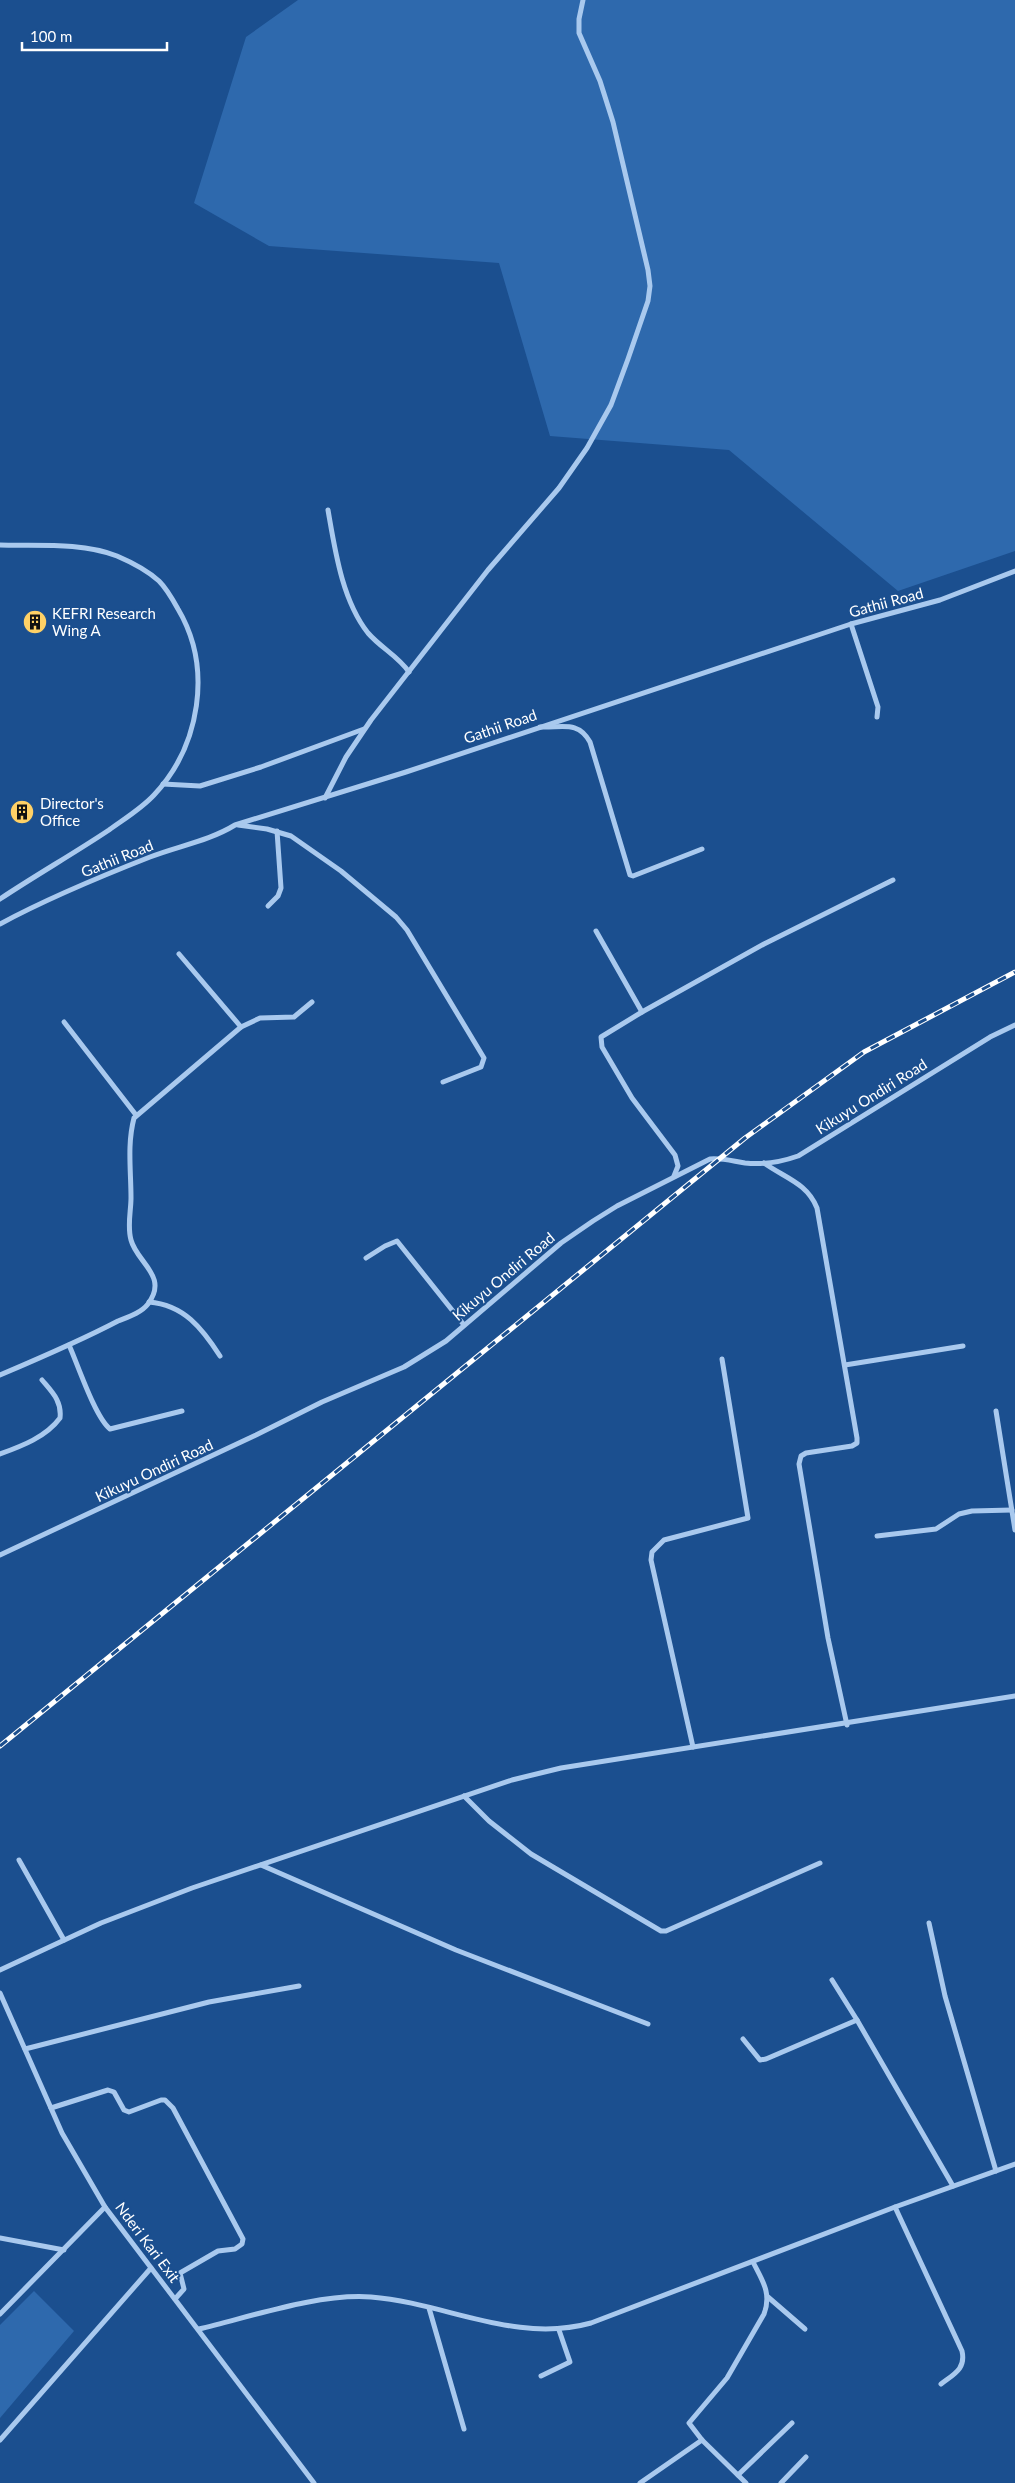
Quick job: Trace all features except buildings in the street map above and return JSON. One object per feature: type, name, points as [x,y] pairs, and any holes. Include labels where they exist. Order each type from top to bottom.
[{"type":"street","points":[[325,798],[364,729],[468,594],[559,488],[588,448],[620,382],[648,301],[650,286],[648,270],[613,122],[600,81],[580,33],[579,18],[583,0]]},
{"type":"street","points":[[328,510],[334,545],[346,588],[358,617],[373,639],[403,663],[409,672]]},
{"type":"street","points":[[0,545],[65,547],[108,553],[148,572],[161,583],[171,597],[193,641],[198,681],[197,708],[192,734],[180,758],[163,784],[141,807],[126,818],[0,899]]},
{"type":"street","name":"Gathii Road","points":[[0,924],[96,879],[152,856],[224,832],[235,825],[325,798],[851,624],[940,600],[1015,572]]},
{"type":"street","points":[[851,624],[878,707],[877,717]]},
{"type":"street","points":[[536,727],[572,726],[580,728],[585,734],[590,742],[630,875],[634,876],[702,849]]},
{"type":"street","points":[[163,784],[200,786],[261,767],[364,729]]},
{"type":"street","points":[[235,825],[277,831],[309,847],[396,917],[420,950],[484,1058],[481,1067],[443,1082]]},
{"type":"street","points":[[268,906],[278,896],[282,888],[277,831]]},
{"type":"street","points":[[674,1177],[678,1166],[675,1155],[632,1098],[600,1042],[604,1034],[764,944],[893,880]]},
{"type":"street","points":[[596,931],[642,1012]]},
{"type":"street","points":[[179,954],[241,1027]]},
{"type":"street","points":[[0,1375],[141,1310],[149,1302],[154,1288],[154,1279],[148,1265],[131,1242],[130,1234],[131,1198],[128,1157],[136,1115],[241,1027],[260,1018],[294,1017],[312,1002]]},
{"type":"street","points":[[64,1022],[136,1115]]},
{"type":"street","name":"Kikuyu Ondiri Road","points":[[0,1555],[322,1402],[391,1374],[437,1348],[566,1239],[616,1206],[710,1159],[721,1158],[743,1163],[764,1164],[798,1156],[990,1037],[1015,1025]]},
{"type":"street","points":[[764,1164],[801,1185],[812,1194],[817,1208],[857,1443],[852,1446],[806,1454],[801,1456],[799,1464],[826,1629],[847,1725]]},
{"type":"street","points":[[366,1258],[385,1246],[397,1242],[464,1325]]},
{"type":"street","points":[[149,1302],[164,1303],[185,1314],[206,1334],[220,1356]]},
{"type":"street","points":[[68,1345],[84,1377],[88,1392],[110,1429],[182,1411]]},
{"type":"street","points":[[845,1365],[963,1346]]},
{"type":"street","points":[[693,1746],[652,1560],[652,1552],[664,1540],[748,1518],[722,1359]]},
{"type":"street","points":[[0,1454],[18,1448],[47,1432],[60,1418],[60,1406],[55,1395],[42,1380]]},
{"type":"street","points":[[996,1411],[1015,1530]]},
{"type":"street","points":[[877,1536],[936,1529],[959,1514],[972,1511],[1012,1510]]},
{"type":"street","points":[[0,1970],[101,1923],[261,1865],[512,1780],[561,1768],[693,1746],[847,1725],[1015,1696]]},
{"type":"street","points":[[464,1796],[489,1821],[531,1854],[661,1931],[820,1863]]},
{"type":"street","points":[[19,1860],[64,1940]]},
{"type":"street","points":[[261,1865],[456,1950],[648,2024]]},
{"type":"street","points":[[929,1923],[945,1996],[996,2171]]},
{"type":"street","points":[[832,1980],[954,2186]]},
{"type":"street","points":[[25,2048],[209,2002],[299,1986]]},
{"type":"street","name":"Nderi Kari Exit","points":[[0,1993],[51,2108],[105,2207],[314,2483]]},
{"type":"street","points":[[743,2039],[760,2060],[766,2059],[857,2020]]},
{"type":"street","points":[[51,2108],[108,2090],[114,2092],[124,2110],[129,2112],[161,2100],[165,2100],[173,2108],[243,2240],[240,2246],[230,2250],[218,2251],[180,2273],[184,2289],[175,2298]]},
{"type":"street","points":[[199,2329],[308,2303],[353,2297],[402,2301],[523,2329],[559,2330],[591,2323],[895,2207],[1015,2164]]},
{"type":"street","points":[[0,2314],[105,2207]]},
{"type":"street","points":[[895,2207],[962,2351],[964,2359],[962,2368],[942,2384]]},
{"type":"street","points":[[0,2238],[64,2250]]},
{"type":"street","points":[[746,2483],[702,2440],[689,2423],[727,2378],[745,2350],[764,2314],[768,2297],[766,2287],[753,2262]]},
{"type":"street","points":[[0,2440],[151,2268]]},
{"type":"street","points":[[768,2297],[805,2329]]},
{"type":"street","points":[[429,2308],[464,2429]]},
{"type":"street","points":[[541,2376],[570,2362],[559,2330]]},
{"type":"street","points":[[738,2475],[792,2423]]},
{"type":"street","points":[[640,2483],[702,2440]]},
{"type":"street","points":[[781,2483],[806,2456]]},
{"type":"shaded area","points":[[298,0],[1015,0],[1015,551],[898,591],[729,450],[550,436],[499,263],[269,246],[194,203],[246,37]]},
{"type":"shaded area","points":[[34,2291],[74,2331],[0,2418],[0,2325]]},
{"type":"railway","points":[[0,1746],[745,1138],[864,1052],[1015,972]]},
{"type":"place","name":"KEFRI Research Wing A","points":[[35,622]]},
{"type":"place","name":"Director's Office","points":[[22,812]]}]
